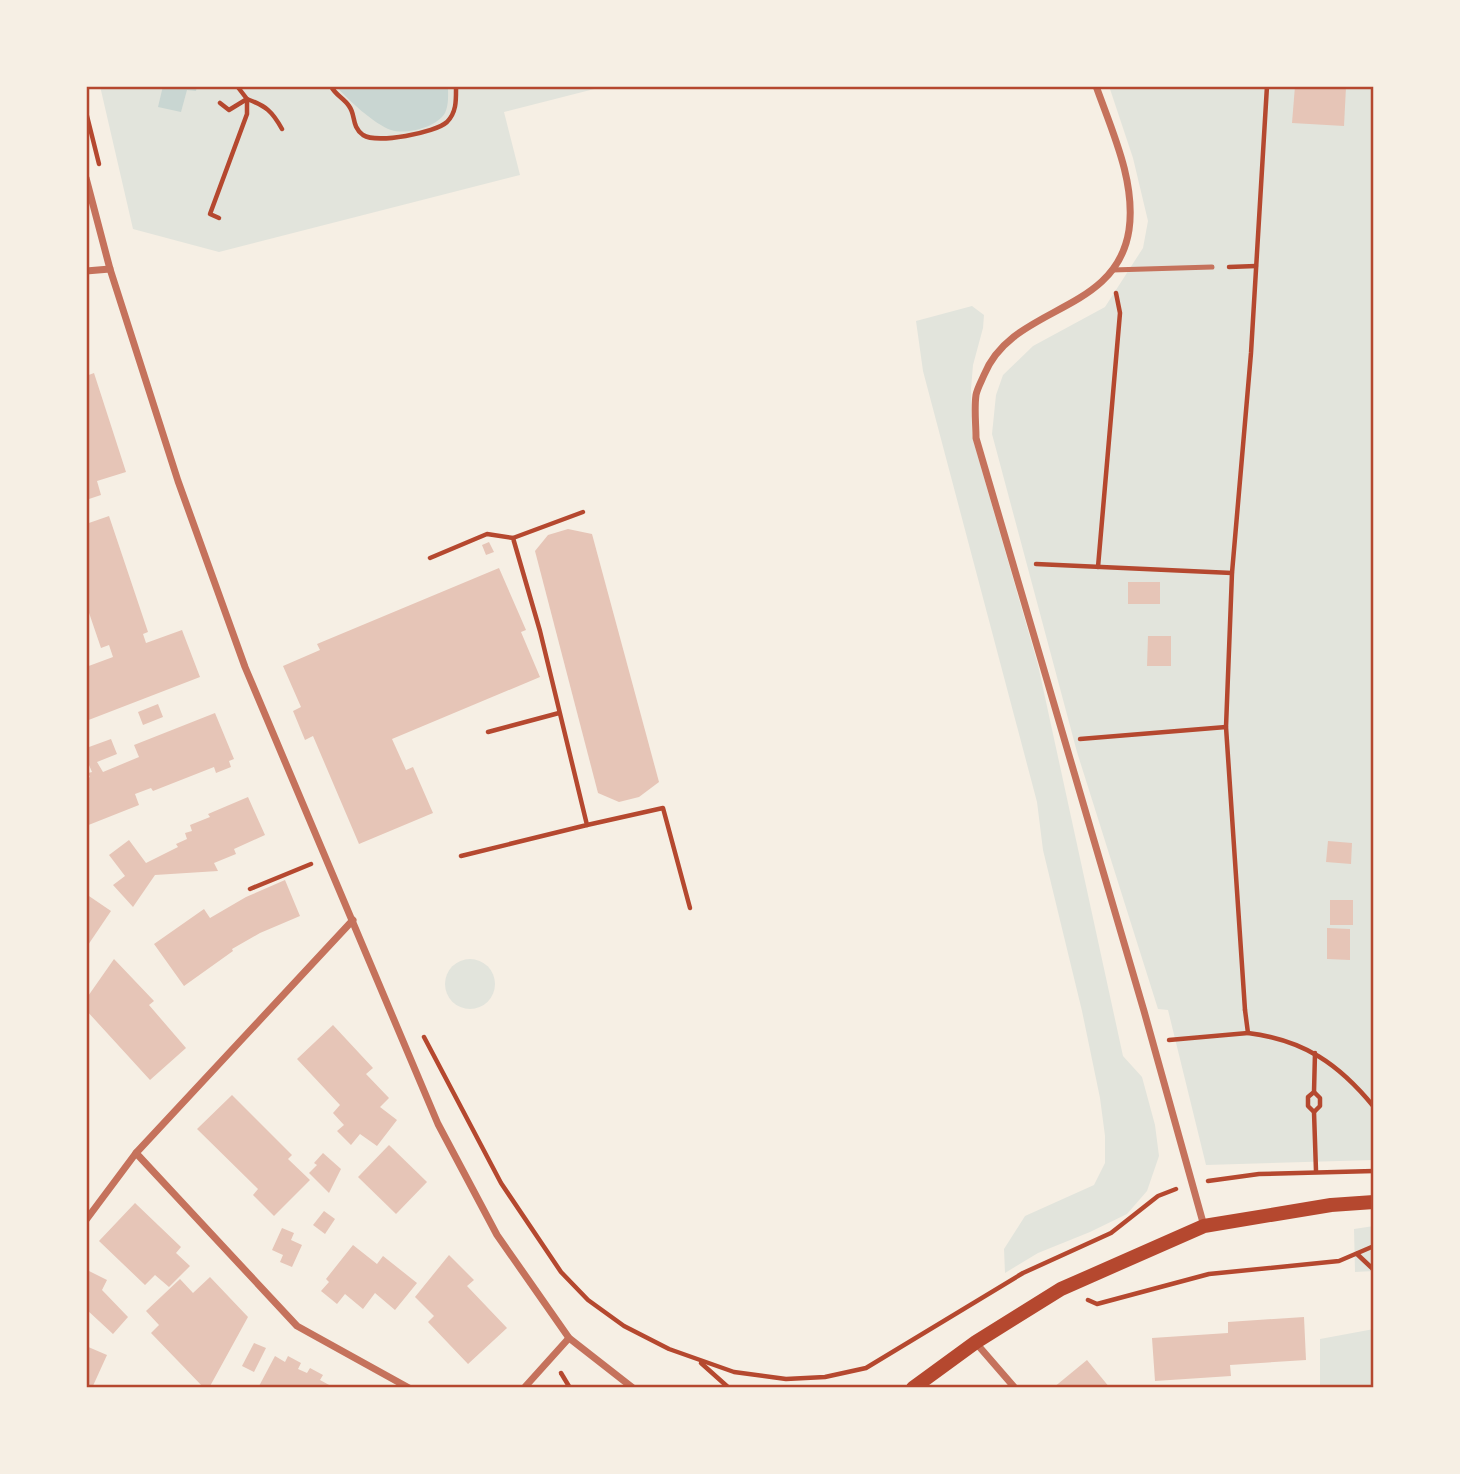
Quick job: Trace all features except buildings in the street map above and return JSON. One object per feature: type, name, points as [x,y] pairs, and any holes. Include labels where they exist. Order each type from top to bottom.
[{"type":"main road","points":[[914,1388],[975,1342],[1061,1289],[1204,1227],[1331,1205],[1374,1202]]},
{"type":"street","points":[[1096,86],[1119,153],[1129,193],[1129,229],[1123,253],[1092,292],[1019,331],[990,360],[976,394],[976,438],[1204,1227]]},
{"type":"street","points":[[86,178],[110,269],[177,481],[245,667],[438,1124],[497,1235],[569,1338],[633,1388]]},
{"type":"street","points":[[86,271],[110,269]]},
{"type":"street","points":[[86,1220],[136,1153],[353,920]]},
{"type":"street","points":[[136,1153],[297,1326],[409,1388]]},
{"type":"street","points":[[524,1388],[569,1338]]},
{"type":"street","points":[[975,1342],[1015,1388]]},
{"type":"lane","points":[[1112,270],[1212,268]]},
{"type":"path","points":[[237,86],[247,99],[272,111],[282,129]]},
{"type":"path","points":[[331,86],[349,105],[356,129],[368,138],[379,139],[410,136],[446,124],[455,110],[456,86]]},
{"type":"path","points":[[1248,1033],[1244,1009],[1226,727],[1232,573],[1267,86]]},
{"type":"path","points":[[220,103],[229,110],[247,99]]},
{"type":"path","points":[[219,218],[209,214],[247,114],[247,99]]},
{"type":"path","points":[[1212,268],[1256,265]]},
{"type":"path","points":[[1098,568],[1120,313],[1112,270]]},
{"type":"path","points":[[430,558],[487,534],[513,538],[583,512]]},
{"type":"path","points":[[513,538],[540,631],[587,825]]},
{"type":"path","points":[[1036,564],[1232,573]]},
{"type":"path","points":[[488,732],[559,713]]},
{"type":"path","points":[[1065,742],[1226,727]]},
{"type":"path","points":[[461,856],[663,808],[690,908]]},
{"type":"path","points":[[250,889],[326,858]]},
{"type":"path","points":[[419,1027],[501,1183],[561,1272],[588,1300],[624,1326],[669,1349],[734,1372],[786,1379],[825,1377],[866,1368],[1023,1273],[1111,1233],[1158,1196],[1192,1183],[1259,1174],[1374,1171]]},
{"type":"path","points":[[1152,1042],[1248,1033],[1276,1037],[1315,1052],[1358,1088],[1374,1107]]},
{"type":"path","points":[[1315,1052],[1314,1092],[1308,1097],[1308,1107],[1314,1112],[1316,1171]]},
{"type":"path","points":[[1061,1289],[1097,1304],[1209,1274],[1339,1261],[1374,1246]]},
{"type":"path","points":[[1357,1254],[1374,1270]]},
{"type":"path","points":[[700,1361],[729,1388]]},
{"type":"path","points":[[785,1388],[786,1379]]},
{"type":"shaded area","points":[[100,86],[606,86],[504,112],[520,175],[219,252],[133,229]]},
{"type":"shaded area","points":[[163,86],[197,86],[196,91],[187,90],[181,112],[158,107]]},
{"type":"shaded area","points":[[336,86],[448,86],[447,107],[441,118],[429,126],[413,131],[391,130],[369,117]]},
{"type":"shaded area","points":[[1109,86],[1374,86],[1374,1160],[1206,1165],[1168,1010],[1158,1009],[1077,752],[992,434],[996,395],[1003,375],[1033,346],[1105,307],[1143,248],[1148,221],[1133,158]]},
{"type":"shaded area","points":[[972,306],[984,315],[973,365],[972,436],[1038,665],[1123,1056],[1142,1077],[1155,1125],[1159,1156],[1147,1191],[1127,1214],[1038,1253],[1005,1273],[1004,1249],[1025,1216],[1094,1185],[1105,1163],[1105,1136],[1082,1011],[1043,850],[1037,802],[923,371],[916,321]]},
{"type":"shaded area","points":[[470,959],[488,966],[495,984],[488,1002],[470,1009],[452,1002],[445,984],[452,966]]},
{"type":"shaded area","points":[[1374,1226],[1374,1271],[1355,1272],[1354,1229]]},
{"type":"shaded area","points":[[1374,1329],[1374,1388],[1320,1388],[1320,1339]]}]
